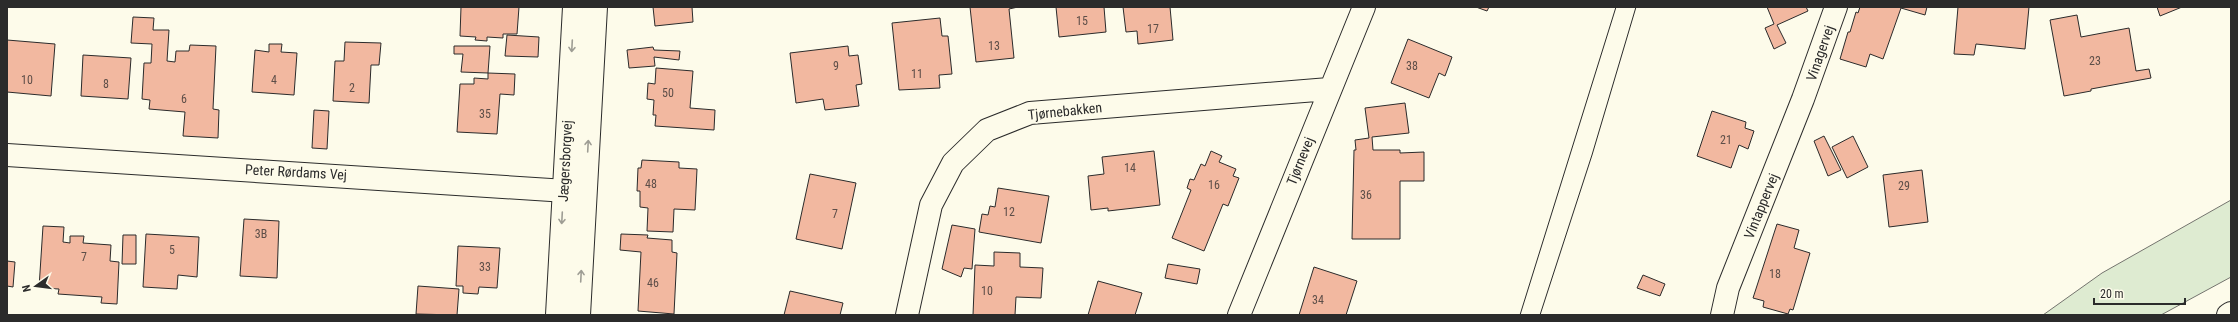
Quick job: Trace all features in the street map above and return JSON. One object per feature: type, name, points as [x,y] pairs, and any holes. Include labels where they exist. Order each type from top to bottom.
[{"type":"main road","name":"Jægersborgvej","points":[[557,315],[574,7]]},
{"type":"main road","name":"Jægersborgvej","points":[[579,315],[596,7]]},
{"type":"main road","name":"Tjørnevej","points":[[1239,315],[1329,89],[1364,7]]},
{"type":"main road","name":"Vinagervej","points":[[1803,99],[1836,7]]},
{"type":"main road","name":"Tjørnebakken","points":[[907,315],[932,205],[953,162],[987,130],[1030,112],[1329,89]]},
{"type":"main road","name":"Vintappervej","points":[[1722,315],[1728,288],[1803,99]]},
{"type":"main road","name":"Peter Rørdams Vej","points":[[7,155],[586,192]]},
{"type":"green space","points":[[2231,200],[2231,277],[2161,315],[2043,315],[2102,273]]},
{"type":"building","points":[[461,7],[519,7],[517,34],[503,34],[503,38],[487,37],[487,41],[475,40],[476,37],[460,36]]},
{"type":"building","points":[[653,7],[692,7],[693,22],[655,26]]},
{"type":"building","points":[[970,7],[1018,7],[1009,9],[1014,58],[976,62]]},
{"type":"building","points":[[1056,7],[1104,7],[1106,32],[1059,37]]},
{"type":"building","points":[[1123,7],[1170,7],[1173,40],[1138,44],[1137,31],[1126,32]]},
{"type":"building","points":[[1476,7],[1489,7],[1487,11]]},
{"type":"building","points":[[1767,7],[1806,7],[1808,11],[1777,25],[1786,43],[1774,49],[1765,28],[1774,24]]},
{"type":"building","points":[[1860,7],[1927,7],[1925,15],[1901,8],[1883,59],[1870,54],[1866,67],[1840,59],[1848,32],[1850,32],[1856,12],[1858,13]]},
{"type":"building","points":[[1958,7],[2029,7],[2025,49],[1976,44],[1974,55],[1954,54]]},
{"type":"building","points":[[2157,7],[2182,7],[2160,16]]},
{"type":"building","points":[[2077,15],[2081,37],[2129,28],[2136,71],[2149,69],[2151,78],[2091,89],[2091,91],[2064,96],[2050,20]]},
{"type":"building","points":[[133,17],[154,18],[153,30],[169,30],[167,61],[175,62],[176,51],[189,51],[190,45],[216,46],[213,109],[219,110],[218,138],[183,136],[185,112],[149,109],[150,100],[142,99],[144,63],[151,63],[152,44],[131,43]]},
{"type":"building","points":[[940,18],[942,36],[948,36],[952,74],[939,75],[940,88],[899,90],[892,23]]},
{"type":"building","points":[[507,35],[539,37],[538,57],[505,56]]},
{"type":"building","points":[[1408,39],[1452,57],[1445,76],[1439,73],[1429,98],[1391,83]]},
{"type":"building","points":[[7,40],[55,44],[51,96],[7,92]]},
{"type":"building","points":[[345,42],[381,43],[379,65],[371,65],[369,103],[333,101],[335,61],[344,61]]},
{"type":"building","points":[[269,44],[282,44],[281,52],[297,53],[294,95],[252,92],[255,50],[269,52]]},
{"type":"building","points":[[454,46],[490,46],[488,73],[461,72],[463,54],[454,54]]},
{"type":"building","points":[[848,46],[849,56],[858,55],[862,84],[856,85],[859,106],[825,110],[823,99],[796,103],[790,53]]},
{"type":"building","points":[[653,47],[654,50],[680,51],[679,60],[654,57],[655,66],[629,68],[627,50]]},
{"type":"building","points":[[83,55],[131,58],[128,99],[81,96]]},
{"type":"building","points":[[656,68],[693,71],[690,108],[715,110],[714,130],[655,126],[656,115],[653,115],[654,100],[647,99],[648,83],[655,84]]},
{"type":"building","points":[[488,73],[515,74],[514,95],[500,94],[497,134],[457,132],[460,84],[474,84],[474,78],[488,79]]},
{"type":"building","points":[[1405,103],[1409,133],[1372,137],[1373,150],[1400,150],[1400,153],[1424,152],[1424,181],[1400,181],[1400,239],[1352,239],[1354,150],[1356,150],[1355,140],[1369,138],[1365,108]]},
{"type":"building","points":[[314,110],[329,111],[327,149],[312,148]]},
{"type":"building","points":[[1712,111],[1746,122],[1745,128],[1754,131],[1748,149],[1739,145],[1731,168],[1697,156]]},
{"type":"building","points":[[1824,136],[1841,170],[1828,176],[1814,141]]},
{"type":"building","points":[[1853,136],[1868,167],[1847,178],[1832,147]]},
{"type":"building","points":[[1154,151],[1160,205],[1108,211],[1108,208],[1091,210],[1088,176],[1104,174],[1102,157]]},
{"type":"building","points":[[1211,151],[1222,156],[1219,162],[1236,169],[1233,176],[1239,178],[1228,206],[1223,204],[1204,251],[1172,238],[1191,190],[1187,188],[1190,179],[1194,180],[1201,164],[1205,166]]},
{"type":"building","points":[[642,160],[679,162],[679,168],[697,169],[695,210],[674,209],[673,232],[647,231],[648,208],[640,207],[640,191],[637,191],[638,168],[641,168]]},
{"type":"building","points":[[1922,170],[1928,222],[1889,227],[1883,175]]},
{"type":"building","points":[[810,174],[856,183],[842,249],[796,239]]},
{"type":"building","points":[[998,188],[1049,196],[1041,243],[979,232],[982,214],[988,215],[990,206],[995,207]]},
{"type":"building","points":[[244,219],[279,221],[277,278],[240,276]]},
{"type":"building","points":[[1777,224],[1799,230],[1794,248],[1810,253],[1793,310],[1790,309],[1788,314],[1763,307],[1764,301],[1753,298]]},
{"type":"building","points":[[952,225],[975,229],[972,269],[964,268],[961,277],[942,269]]},
{"type":"building","points":[[43,226],[64,227],[63,242],[70,243],[70,236],[84,236],[83,243],[111,245],[110,261],[119,262],[117,304],[101,303],[102,297],[58,294],[59,289],[39,288]]},
{"type":"building","points":[[146,234],[199,237],[197,277],[178,275],[177,289],[143,287]]},
{"type":"building","points":[[621,234],[648,235],[647,238],[672,240],[672,252],[677,253],[674,314],[638,311],[641,252],[620,250]]},
{"type":"building","points":[[123,235],[136,235],[136,264],[122,264]]},
{"type":"building","points":[[458,246],[500,248],[497,288],[479,287],[478,294],[463,293],[463,286],[456,286]]},
{"type":"building","points":[[994,252],[1020,253],[1020,267],[1043,268],[1041,298],[1016,297],[1015,315],[973,315],[975,265],[994,266]]},
{"type":"building","points":[[7,261],[15,262],[13,287],[7,286]]},
{"type":"building","points":[[1168,264],[1200,269],[1197,284],[1165,278]]},
{"type":"building","points":[[1314,267],[1357,281],[1346,315],[1299,315]]},
{"type":"building","points":[[1643,275],[1665,284],[1660,296],[1637,288]]},
{"type":"building","points":[[1098,281],[1142,293],[1135,315],[1088,315]]},
{"type":"building","points":[[418,286],[459,289],[457,315],[416,314]]},
{"type":"building","points":[[790,291],[843,303],[840,315],[784,315]]},
{"type":"tram line","points":[[1520,315],[1616,7]]},
{"type":"tram line","points":[[1540,315],[1592,155],[1636,7]]}]
